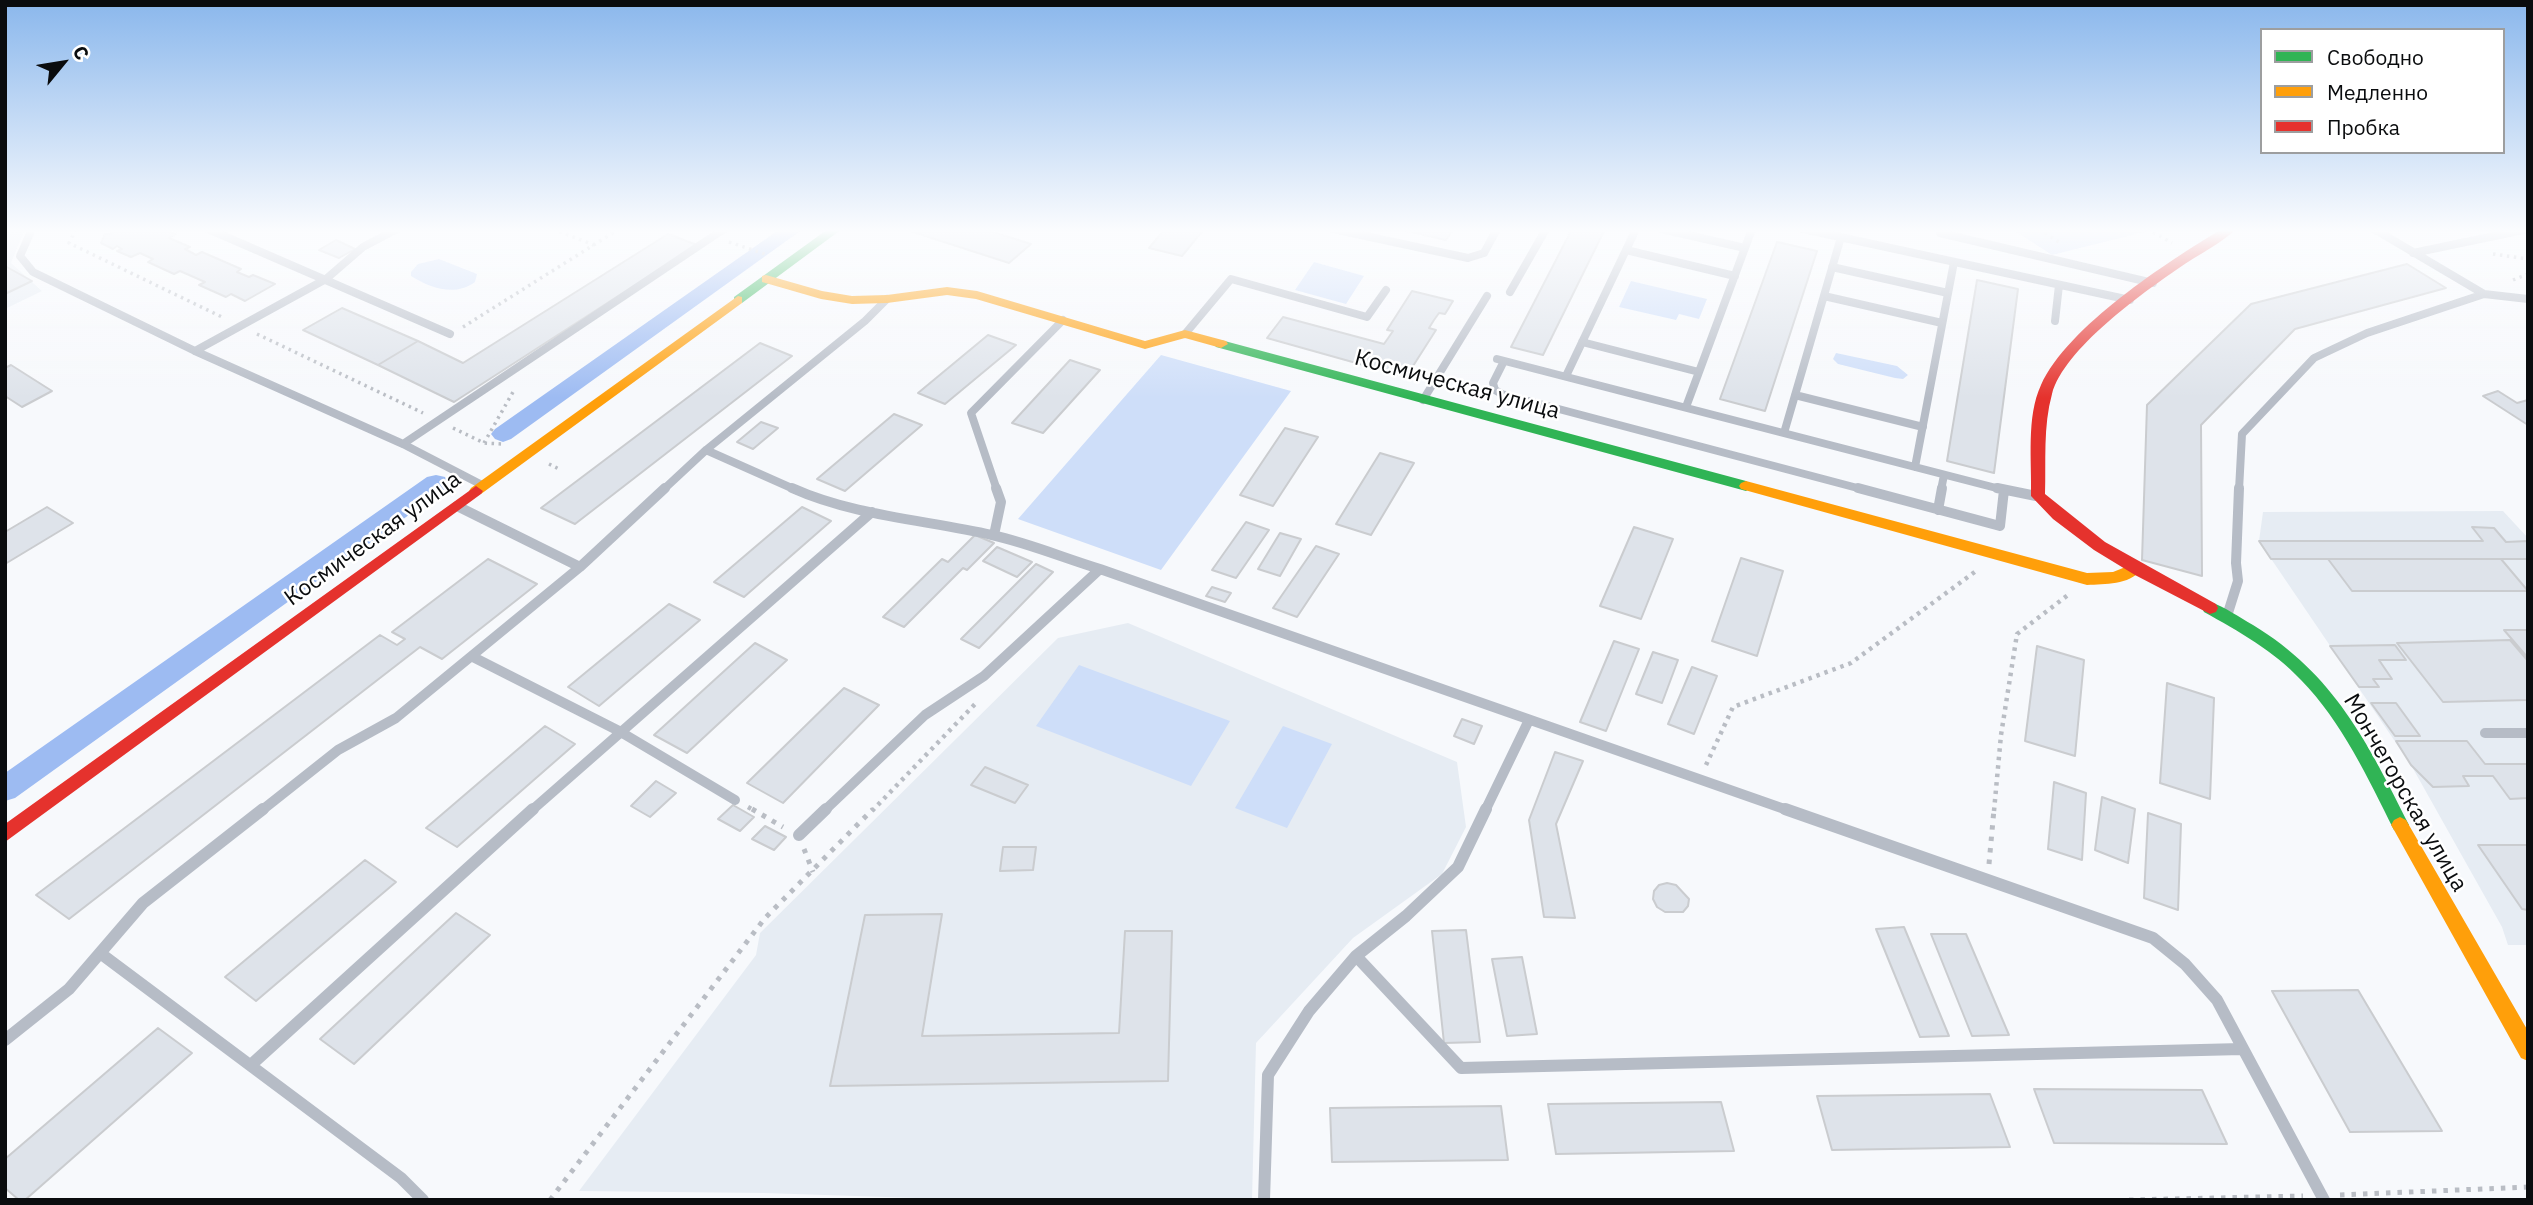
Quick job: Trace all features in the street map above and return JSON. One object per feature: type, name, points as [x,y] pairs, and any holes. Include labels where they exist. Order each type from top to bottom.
[{"type":"street","name":"Космическая улица","points":[[5,834],[758,285]]},
{"type":"street","points":[[790,285],[852,300],[887,299],[947,291],[967,293],[1145,345],[1185,334]]},
{"type":"street","points":[[2038,496],[2047,386],[2076,350],[2150,285]]},
{"type":"street","name":"Космическая улица","points":[[1185,334],[2087,579],[2115,578],[2133,570]]},
{"type":"street","name":"Мончегорская улица","points":[[2038,496],[2084,540],[2133,570],[2226,617],[2273,645],[2306,675],[2345,726],[2473,961],[2528,1051]]},
{"type":"lane","points":[[60,285],[195,351],[403,444],[484,486]]},
{"type":"lane","points":[[195,351],[315,285]]},
{"type":"lane","points":[[340,285],[450,334]]},
{"type":"lane","points":[[403,444],[640,285]]},
{"type":"lane","points":[[1185,334],[1226,285]]},
{"type":"lane","points":[[1253,285],[1367,317],[1386,289]]},
{"type":"lane","points":[[1510,292],[1514,285]]},
{"type":"lane","points":[[1566,376],[1609,285]]},
{"type":"lane","points":[[1686,407],[1732,285]]},
{"type":"lane","points":[[1784,433],[1827,285]]},
{"type":"lane","points":[[1913,285],[1948,293]]},
{"type":"lane","points":[[1915,467],[1950,285]]},
{"type":"lane","points":[[2056,321],[2059,285]]},
{"type":"lane","points":[[2060,285],[2130,300]]},
{"type":"lane","points":[[2469,285],[2484,294],[2528,299]]},
{"type":"lane","points":[[2226,617],[2238,581],[2236,563],[2242,434],[2314,358],[2367,333],[2484,294]]},
{"type":"lane","points":[[1423,400],[1487,296]]},
{"type":"lane","points":[[1824,296],[1942,323]]},
{"type":"lane","points":[[5,1040],[69,989],[143,903],[338,750],[396,718],[473,657],[580,567],[706,450],[865,321],[887,299]]},
{"type":"lane","points":[[993,535],[1001,502],[971,413],[1063,320]]},
{"type":"lane","points":[[1582,342],[1699,372]]},
{"type":"lane","points":[[2004,490],[2000,526],[1502,394],[1495,390],[1493,383],[1501,360],[1944,475],[2038,496]]},
{"type":"lane","points":[[1795,395],[1923,427]]},
{"type":"lane","points":[[706,450],[811,497],[872,512],[993,535],[1100,569],[2153,938],[2185,964],[2217,1000],[2324,1200]]},
{"type":"lane","points":[[1938,510],[1944,475]]},
{"type":"lane","points":[[457,506],[580,567]]},
{"type":"lane","points":[[252,1064],[619,731],[872,512]]},
{"type":"lane","points":[[799,835],[925,715],[984,676],[1100,569]]},
{"type":"lane","points":[[473,657],[619,731],[735,800]]},
{"type":"lane","points":[[1264,1200],[1268,1075],[1309,1011],[1356,956],[1406,916],[1458,867],[1529,720]]},
{"type":"lane","points":[[2485,733],[2528,733]]},
{"type":"lane","points":[[100,953],[252,1064],[401,1178],[423,1200]]},
{"type":"lane","points":[[1356,956],[1461,1068],[2242,1049]]},
{"type":"path","points":[[156,285],[484,443],[511,445],[559,469]]},
{"type":"path","points":[[450,334],[529,285]]},
{"type":"path","points":[[484,443],[531,358]]},
{"type":"path","points":[[1699,779],[1733,707],[1851,663],[1996,556]]},
{"type":"path","points":[[1988,878],[2001,735],[2017,634],[2087,579]]},
{"type":"path","points":[[550,1200],[765,918],[977,705],[984,676]]},
{"type":"shaded area","points":[[5,285],[36,285],[42,291],[5,309]]},
{"type":"shaded area","points":[[430,285],[470,285],[459,289]]},
{"type":"shaded area","points":[[1298,285],[1358,285],[1346,304],[1295,290]]},
{"type":"shaded area","points":[[1629,285],[1649,285],[1707,299],[1699,319],[1679,314],[1676,320],[1619,307]]},
{"type":"shaded area","points":[[1836,353],[1897,366],[1908,375],[1903,379],[1895,378],[1838,364],[1833,359]]},
{"type":"shaded area","points":[[1161,355],[1291,391],[1161,570],[1018,519]]},
{"type":"shaded area","points":[[2503,511],[2528,538],[2528,945],[2508,945],[2502,927],[2411,765],[2259,541],[2263,512]]},
{"type":"shaded area","points":[[1128,623],[1457,762],[1466,827],[1442,874],[1353,938],[1256,1043],[1252,1200],[977,1200],[764,1193],[579,1191],[756,955],[760,933],[1058,638]]},
{"type":"shaded area","points":[[1079,665],[1230,721],[1191,786],[1036,726]]},
{"type":"shaded area","points":[[1283,726],[1332,744],[1287,828],[1235,808]]},
{"type":"building","points":[[5,285],[23,285],[5,294]]},
{"type":"building","points":[[200,285],[273,285],[245,301],[231,294],[226,297]]},
{"type":"building","points":[[587,285],[635,285],[454,402],[378,365],[418,341],[463,363]]},
{"type":"building","points":[[1543,285],[1577,285],[1543,355],[1511,347]]},
{"type":"building","points":[[1761,285],[1806,285],[1765,411],[1720,399]]},
{"type":"building","points":[[1976,285],[2001,285],[2018,289],[1994,473],[1947,461]]},
{"type":"building","points":[[2324,285],[2442,285],[2446,288],[2295,329],[2201,425],[2202,576],[2142,560],[2147,405],[2251,304]]},
{"type":"building","points":[[1412,291],[1453,301],[1445,314],[1439,313],[1429,328],[1436,330],[1406,377],[1267,338],[1283,317],[1384,344],[1393,331],[1387,330]]},
{"type":"building","points":[[342,308],[418,341],[378,365],[303,330]]},
{"type":"building","points":[[988,335],[1016,345],[945,404],[918,393]]},
{"type":"building","points":[[760,343],[792,356],[575,524],[541,508]]},
{"type":"building","points":[[1070,360],[1100,370],[1043,433],[1012,423]]},
{"type":"building","points":[[11,365],[52,391],[22,407],[5,396],[5,368]]},
{"type":"building","points":[[2498,391],[2517,403],[2528,400],[2528,425],[2483,396]]},
{"type":"building","points":[[894,414],[922,425],[845,491],[817,479]]},
{"type":"building","points":[[761,422],[778,428],[753,449],[737,442]]},
{"type":"building","points":[[1285,428],[1318,437],[1273,506],[1240,495]]},
{"type":"building","points":[[1380,453],[1414,463],[1371,535],[1336,524]]},
{"type":"building","points":[[47,507],[73,523],[5,564],[5,532]]},
{"type":"building","points":[[802,507],[831,521],[744,597],[714,582]]},
{"type":"building","points":[[1246,522],[1269,530],[1236,578],[1212,570]]},
{"type":"building","points":[[1634,527],[1673,539],[1641,619],[1600,606]]},
{"type":"building","points":[[2472,527],[2494,528],[2506,542],[2528,541],[2528,559],[2271,559],[2259,541],[2483,541]]},
{"type":"building","points":[[1280,533],[1301,539],[1280,576],[1258,569]]},
{"type":"building","points":[[975,535],[994,543],[967,570],[963,568],[904,627],[883,617],[942,559],[948,562]]},
{"type":"building","points":[[1316,546],[1339,554],[1297,617],[1273,608]]},
{"type":"building","points":[[997,547],[1032,562],[1017,577],[983,561]]},
{"type":"building","points":[[1741,558],[1783,571],[1757,656],[1712,641]]},
{"type":"building","points":[[488,559],[537,584],[442,659],[420,647],[69,919],[36,895],[380,635],[397,645],[405,639],[392,632]]},
{"type":"building","points":[[2328,559],[2501,559],[2528,591],[2352,591]]},
{"type":"building","points":[[1036,564],[1053,572],[979,648],[961,639]]},
{"type":"building","points":[[1212,587],[1231,593],[1225,602],[1206,596]]},
{"type":"building","points":[[669,604],[700,620],[599,706],[568,687]]},
{"type":"building","points":[[2504,630],[2528,630],[2528,658]]},
{"type":"building","points":[[2510,640],[2528,661],[2528,700],[2443,702],[2397,643]]},
{"type":"building","points":[[1614,641],[1639,649],[1606,731],[1580,722]]},
{"type":"building","points":[[755,643],[787,660],[687,753],[654,735]]},
{"type":"building","points":[[2395,645],[2406,660],[2379,660],[2392,679],[2373,679],[2379,687],[2359,687],[2330,646]]},
{"type":"building","points":[[2037,646],[2084,660],[2075,756],[2025,741]]},
{"type":"building","points":[[1653,652],[1678,660],[1662,703],[1636,694]]},
{"type":"building","points":[[1692,667],[1717,676],[1694,734],[1668,724]]},
{"type":"building","points":[[2167,683],[2214,698],[2210,799],[2160,783]]},
{"type":"building","points":[[844,688],[879,705],[783,803],[747,783]]},
{"type":"building","points":[[2371,703],[2396,703],[2420,736],[2395,736]]},
{"type":"building","points":[[1462,719],[1482,726],[1474,744],[1454,736]]},
{"type":"building","points":[[545,726],[575,744],[457,847],[426,828]]},
{"type":"building","points":[[2396,741],[2467,741],[2485,764],[2528,764],[2528,798],[2510,799],[2493,776],[2463,776],[2469,786],[2433,787],[2411,765]]},
{"type":"building","points":[[1555,752],[1583,761],[1556,824],[1575,918],[1544,917],[1529,820]]},
{"type":"building","points":[[985,767],[1028,785],[1015,803],[971,785]]},
{"type":"building","points":[[656,781],[676,793],[650,817],[631,806]]},
{"type":"building","points":[[2054,782],[2086,793],[2082,860],[2048,849]]},
{"type":"building","points":[[2102,797],[2135,809],[2128,863],[2095,850]]},
{"type":"building","points":[[733,805],[754,817],[740,831],[718,819]]},
{"type":"building","points":[[2148,813],[2181,824],[2178,910],[2144,898]]},
{"type":"building","points":[[765,826],[786,837],[774,850],[752,839]]},
{"type":"building","points":[[2478,845],[2528,845],[2528,910],[2522,909]]},
{"type":"building","points":[[1003,847],[1036,847],[1033,870],[1000,871]]},
{"type":"building","points":[[365,860],[396,882],[256,1001],[225,977]]},
{"type":"building","points":[[1659,885],[1676,885],[1689,899],[1683,912],[1665,912],[1657,907],[1653,899],[1654,891]]},
{"type":"building","points":[[456,913],[490,935],[354,1064],[320,1039]]},
{"type":"building","points":[[942,914],[922,1036],[1119,1033],[1125,931],[1172,931],[1168,1081],[830,1086],[865,915]]},
{"type":"building","points":[[1904,927],[1949,1036],[1920,1037],[1876,929]]},
{"type":"building","points":[[1466,930],[1480,1042],[1444,1043],[1432,931]]},
{"type":"building","points":[[1931,934],[1966,934],[2009,1035],[1972,1036]]},
{"type":"building","points":[[1522,957],[1537,1034],[1507,1036],[1492,959]]},
{"type":"building","points":[[2358,990],[2442,1131],[2350,1132],[2272,991]]},
{"type":"building","points":[[158,1028],[192,1053],[25,1200],[19,1200],[5,1188],[5,1159]]},
{"type":"building","points":[[2034,1089],[2202,1090],[2227,1144],[2054,1143]]},
{"type":"building","points":[[1990,1094],[2010,1147],[1832,1150],[1817,1096]]},
{"type":"building","points":[[1721,1102],[1734,1151],[1556,1154],[1548,1104]]},
{"type":"building","points":[[1501,1106],[1508,1160],[1332,1162],[1330,1108]]},
{"type":"waterway","points":[[503,434],[713,285]]},
{"type":"waterway","points":[[5,789],[436,483]]},
{"type":"traffic: fast","points":[[738,300],[758,285]]},
{"type":"traffic: fast","points":[[1221,344],[1746,486]]},
{"type":"traffic: fast","points":[[2210,608],[2273,647],[2307,675],[2322,692],[2348,728],[2400,825]]},
{"type":"traffic: slow","points":[[787,285],[852,300],[887,299],[947,291],[977,295],[1145,345],[1185,334],[1221,344]]},
{"type":"traffic: slow","points":[[476,491],[738,300]]},
{"type":"traffic: slow","points":[[1746,486],[2087,579],[2115,578],[2133,570]]},
{"type":"traffic: slow","points":[[2400,825],[2528,1051]]},
{"type":"traffic: jam","points":[[2146,285],[2079,343],[2060,364],[2048,384],[2044,395],[2039,438],[2038,496],[2099,546],[2210,608]]},
{"type":"traffic: jam","points":[[5,834],[476,491]]}]
